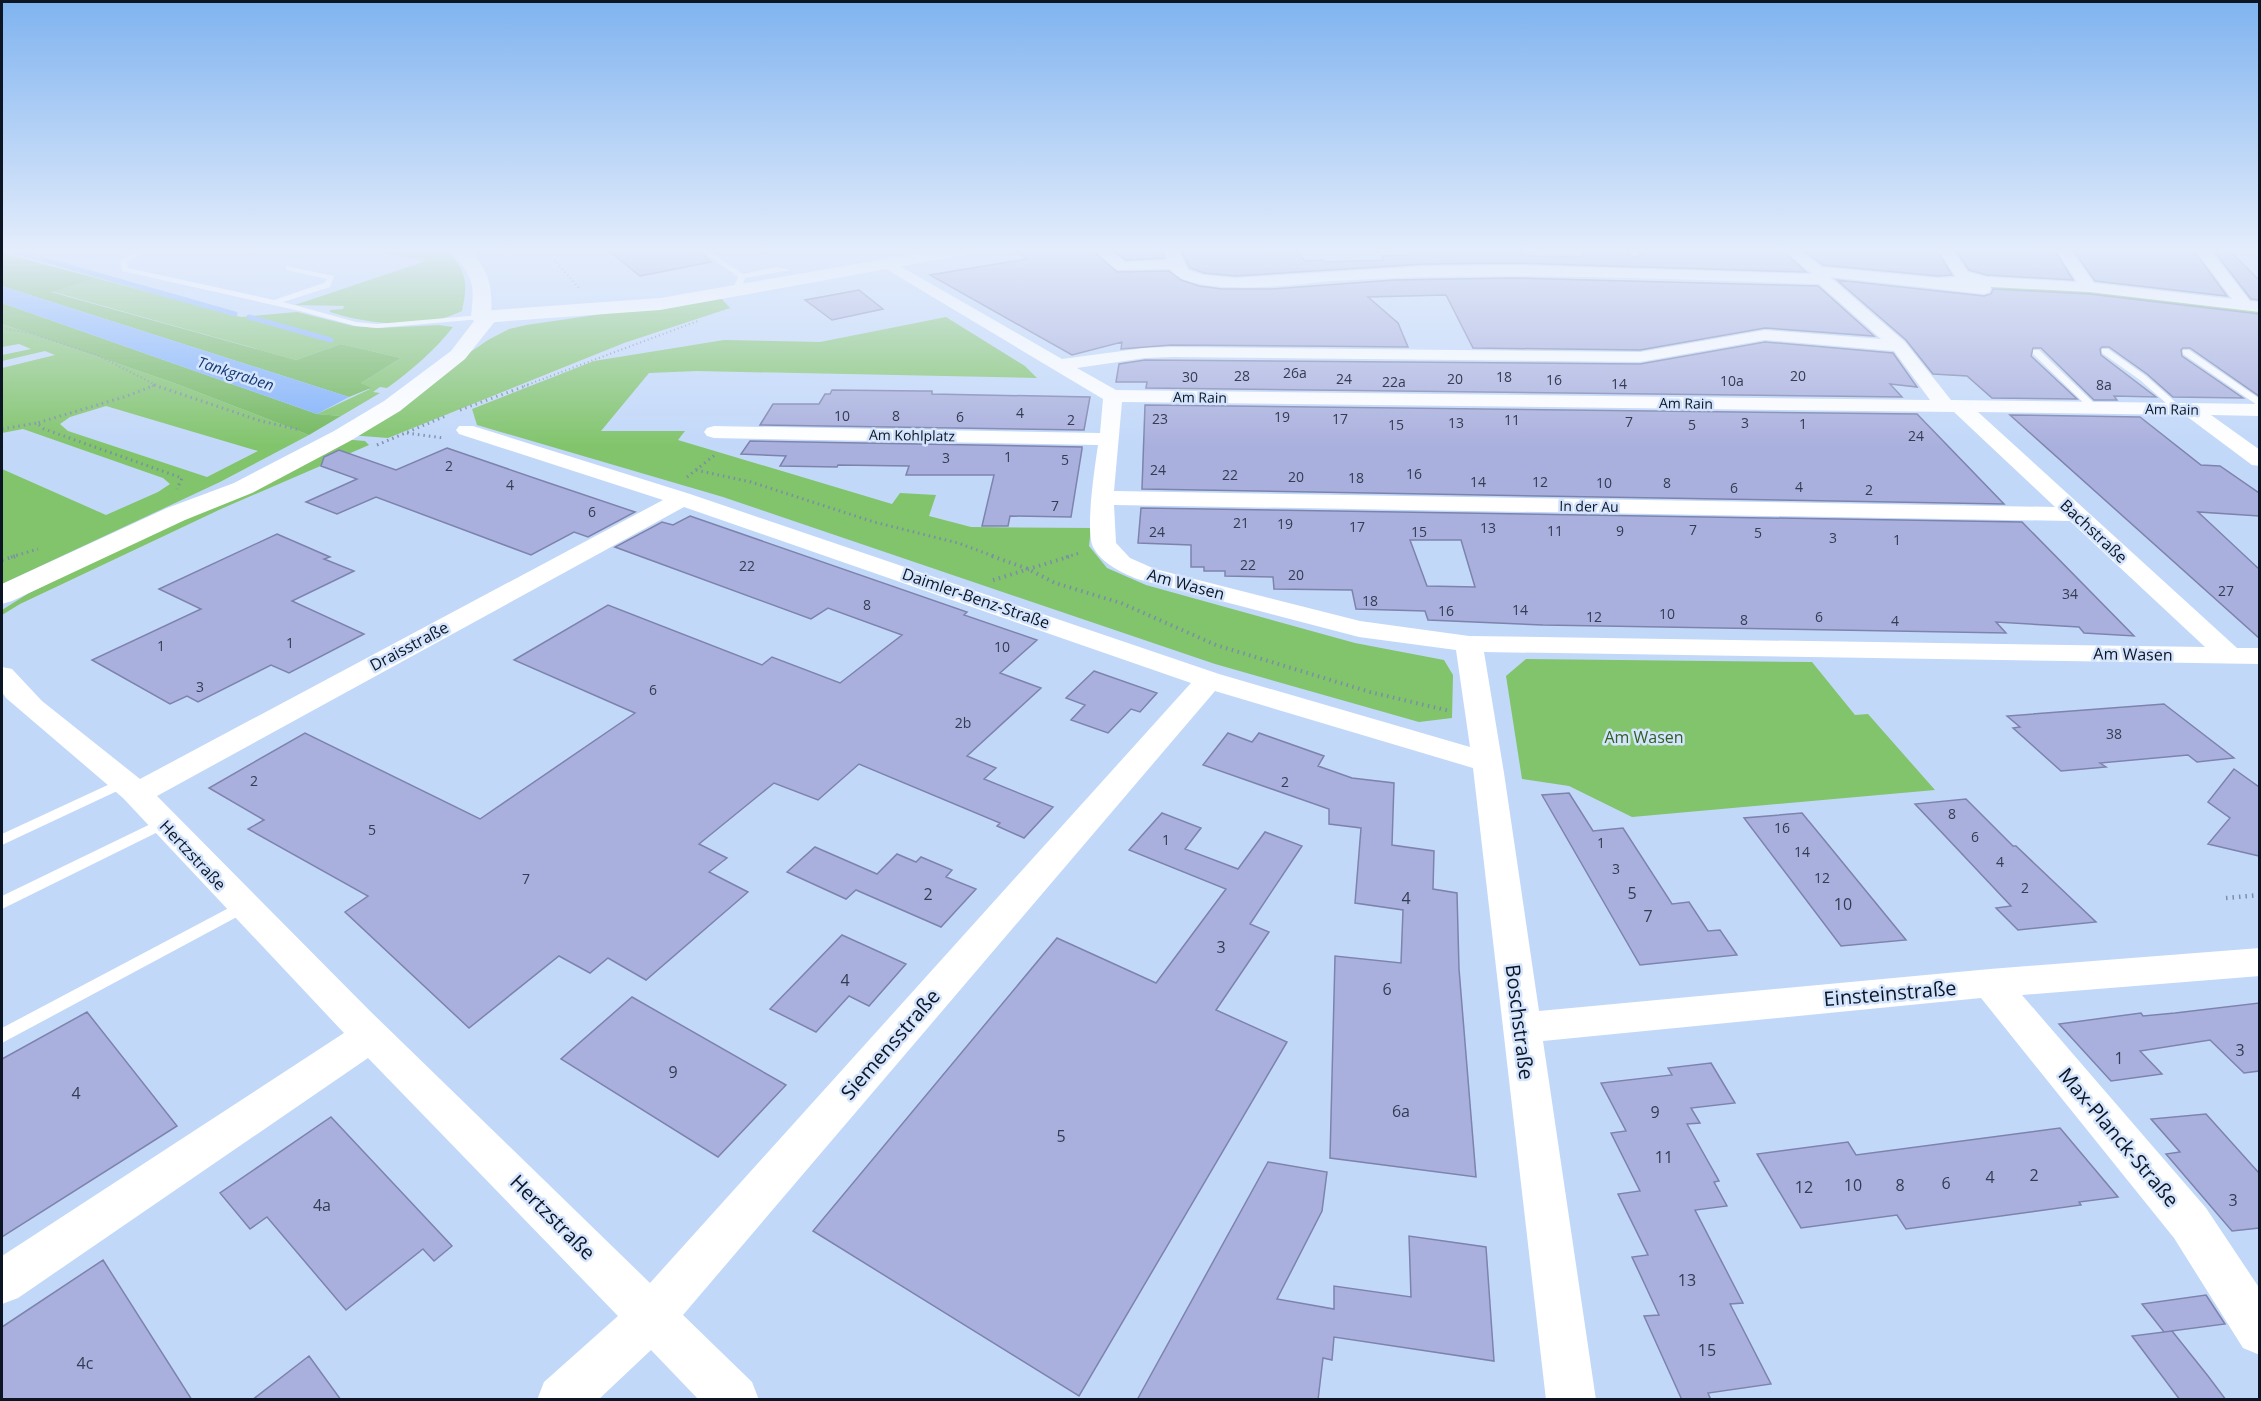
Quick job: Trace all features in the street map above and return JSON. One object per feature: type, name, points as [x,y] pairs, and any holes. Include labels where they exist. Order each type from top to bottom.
[{"type":"main road","points":[[176,514],[324,434],[416,377],[441,355],[464,327],[481,317],[492,316]]},
{"type":"main road","points":[[2,595],[176,514],[243,488],[342,436],[392,406],[459,354],[491,333],[551,316]]},
{"type":"main road","points":[[459,354],[486,320],[481,317]]},
{"type":"street","points":[[975,316],[1112,396],[1110,439],[1102,498],[1104,545]]},
{"type":"street","name":"Bachstraße","points":[[1866,316],[1899,346],[1952,406],[2076,514],[2229,655]]},
{"type":"street","points":[[1058,365],[1145,353],[1171,352],[1640,357],[1765,335],[1899,346]]},
{"type":"street","name":"Am Rain","points":[[1112,396],[2259,410]]},
{"type":"street","points":[[2184,409],[2259,460]]},
{"type":"street","name":"Daimler-Benz-Straße","points":[[463,420],[675,496],[1209,680],[1487,762]]},
{"type":"street","name":"Am Kohlplatz","points":[[714,432],[1110,439]]},
{"type":"street","name":"Draisstraße","points":[[131,788],[675,496]]},
{"type":"street","name":"In der Au","points":[[1102,498],[2076,514]]},
{"type":"street","name":"Am Wasen","points":[[1104,545],[1121,563],[1146,574],[1359,629],[1469,644],[2259,656]]},
{"type":"street","name":"Boschstraße","points":[[1469,644],[1487,762],[1571,1400]]},
{"type":"street","name":"Hertzstraße","points":[[3,680],[131,788],[242,907],[734,1400]]},
{"type":"street","name":"Siemensstraße","points":[[562,1400],[652,1316],[1209,680]]},
{"type":"street","name":"Einsteinstraße","points":[[1521,1028],[1990,983],[2259,962]]},
{"type":"street","name":"Max-Planck-Straße","points":[[1990,983],[2190,1223],[2252,1308]]},
{"type":"street","points":[[2,1282],[371,1035]]},
{"type":"lane","points":[[324,316],[377,326],[481,317]]},
{"type":"lane","points":[[2105,351],[2184,409]]},
{"type":"lane","points":[[2036,352],[2093,407]]},
{"type":"lane","points":[[2186,352],[2259,404]]},
{"type":"lane","points":[[2,840],[131,788]]},
{"type":"lane","points":[[2,903],[163,824]]},
{"type":"lane","points":[[2,1036],[242,907]]},
{"type":"path","points":[[406,433],[443,438],[463,420],[663,332],[708,317]]},
{"type":"path","points":[[2,328],[29,333],[97,355],[155,385],[261,421],[324,434]]},
{"type":"path","points":[[2,429],[37,423],[127,396],[155,385]]},
{"type":"path","points":[[37,423],[44,429],[160,469]]},
{"type":"path","points":[[675,496],[696,470],[742,432]]},
{"type":"path","points":[[696,470],[751,482],[874,522],[958,543],[1028,569],[1055,583],[1121,603],[1216,645],[1370,692],[1480,719]]},
{"type":"path","points":[[956,592],[1104,545]]},
{"type":"path","points":[[2226,898],[2259,895]]},
{"type":"green space","points":[[2,316],[40,316],[317,414],[341,416],[309,435],[174,383],[2,324]]},
{"type":"green space","points":[[97,316],[139,316],[296,360],[341,344],[401,358],[361,383],[371,388],[349,397]]},
{"type":"green space","points":[[140,316],[315,316],[353,326],[379,328],[439,325],[453,327],[405,374],[387,388],[380,387],[373,392],[380,393],[341,416],[317,414],[370,389],[361,383],[401,358],[341,344],[296,360]]},
{"type":"green space","points":[[348,316],[449,316],[431,321],[396,324]]},
{"type":"green space","points":[[586,316],[705,316],[624,343],[388,438],[349,435],[488,340],[509,329]]},
{"type":"green space","points":[[2208,316],[2259,316],[2259,323]]},
{"type":"green space","points":[[946,317],[1025,366],[1037,378],[697,371],[649,373],[601,431],[685,431],[678,440],[892,504],[900,493],[936,495],[929,516],[971,527],[1091,528],[1089,546],[1107,568],[1146,585],[1355,643],[1444,660],[1453,675],[1452,718],[1419,722],[1215,664],[723,497],[477,425],[472,409],[594,361],[724,340],[820,342]]},
{"type":"green space","points":[[2,324],[174,383],[309,435],[220,482],[2,584],[2,469],[106,515],[158,492],[170,484],[163,478],[23,429],[2,433],[2,368],[55,355],[45,351],[2,361],[2,355],[31,349],[19,344],[2,347]],"holes":[[[106,406],[258,451],[207,477],[68,431],[60,424],[70,417]]]},
{"type":"green space","points":[[342,439],[365,441],[369,445],[221,509],[20,604],[2,615],[2,610],[29,593]]},
{"type":"green space","name":"Am Wasen","points":[[1526,659],[1812,662],[1855,715],[1868,714],[1935,790],[1632,817],[1569,786],[1522,779],[1506,676]]},
{"type":"water","name":"Tankgraben","points":[[40,316],[97,316],[349,397],[317,414]]},
{"type":"building","points":[[827,316],[849,316],[832,320]]},
{"type":"building","points":[[1003,316],[1390,316],[1398,323],[1408,347],[1171,345],[1121,349],[1122,342],[1072,355]]},
{"type":"building","points":[[1457,316],[1852,316],[1874,336],[1765,328],[1640,350],[1473,348]]},
{"type":"building","points":[[1879,316],[2259,316],[2259,396],[2190,348],[2183,348],[2182,356],[2243,398],[2173,397],[2147,374],[2109,347],[2102,347],[2101,355],[2156,397],[2114,396],[2117,400],[2094,400],[2041,348],[2033,348],[2031,356],[2077,399],[1992,398],[1967,376],[1933,374],[1906,340]]},
{"type":"building","points":[[1765,342],[1893,353],[1917,387],[1890,384],[1902,397],[1146,388],[1147,382],[1116,382],[1119,364],[1145,360],[1640,364]]},
{"type":"building","points":[[832,390],[1090,397],[1084,430],[760,425],[773,404],[819,404],[825,394],[830,394]]},
{"type":"building","points":[[1145,405],[1917,414],[2004,504],[1142,489]]},
{"type":"building","points":[[2010,415],[2140,417],[2201,465],[2220,466],[2259,493],[2259,516],[2198,512],[2259,569],[2259,638]]},
{"type":"building","points":[[750,441],[1082,447],[1082,449],[1071,517],[1010,516],[1008,526],[982,526],[994,475],[906,475],[909,466],[780,466],[786,456],[741,454]]},
{"type":"building","points":[[447,448],[635,512],[588,537],[574,532],[531,555],[376,497],[337,514],[306,502],[357,479],[321,466],[324,457],[339,450],[396,470]]},
{"type":"building","points":[[1141,508],[2022,522],[2134,636],[2084,633],[2079,627],[1996,622],[2006,633],[1543,625],[1428,620],[1425,611],[1356,609],[1352,590],[1274,589],[1273,577],[1225,576],[1225,571],[1204,571],[1204,567],[1191,567],[1191,545],[1138,543]],"holes":[[[1410,540],[1461,540],[1475,587],[1427,586]]]},
{"type":"building","points":[[690,516],[967,612],[964,615],[1037,640],[1000,673],[1041,688],[967,756],[996,768],[984,779],[1053,807],[1024,838],[997,826],[1000,823],[859,764],[818,800],[774,783],[699,844],[727,858],[709,872],[748,892],[646,980],[608,958],[590,973],[559,956],[469,1028],[345,912],[368,896],[248,829],[264,820],[209,788],[305,733],[480,819],[635,713],[514,660],[608,605],[762,665],[772,657],[840,683],[902,635],[828,608],[811,619],[615,547],[662,522],[673,525]]},
{"type":"building","points":[[277,534],[330,557],[324,559],[354,571],[292,601],[364,634],[289,673],[271,665],[198,702],[187,696],[170,704],[92,660],[201,609],[159,589]]},
{"type":"building","points":[[1094,671],[1157,693],[1140,712],[1131,709],[1108,733],[1071,720],[1085,705],[1066,698]]},
{"type":"building","points":[[2164,704],[2234,758],[2197,762],[2188,755],[2100,763],[2106,767],[2061,771],[2013,728],[2020,727],[2007,716]]},
{"type":"building","points":[[1228,733],[1252,742],[1259,733],[1324,756],[1318,766],[1352,778],[1394,783],[1392,845],[1434,851],[1433,889],[1457,893],[1459,969],[1476,1177],[1330,1158],[1335,956],[1401,963],[1403,910],[1355,903],[1361,828],[1329,824],[1329,809],[1203,765]]},
{"type":"building","points":[[2234,769],[2259,787],[2259,856],[2208,844],[2230,818],[2208,802]]},
{"type":"building","points":[[1569,793],[1593,831],[1623,828],[1672,904],[1689,902],[1708,931],[1720,930],[1737,955],[1640,965],[1542,795]]},
{"type":"building","points":[[1966,799],[2013,846],[2016,846],[2096,922],[2018,930],[1996,908],[2011,906],[1915,804]]},
{"type":"building","points":[[1162,813],[1201,828],[1185,849],[1238,869],[1265,832],[1302,846],[1250,924],[1269,932],[1216,1010],[1287,1042],[1079,1396],[813,1231],[1057,938],[1156,983],[1226,889],[1129,850]]},
{"type":"building","points":[[1802,813],[1906,940],[1841,946],[1744,818]]},
{"type":"building","points":[[815,847],[877,874],[897,854],[916,862],[921,857],[952,870],[946,877],[976,889],[941,927],[856,890],[846,899],[787,872]]},
{"type":"building","points":[[842,935],[906,964],[869,1006],[849,996],[816,1032],[770,1009]]},
{"type":"building","points":[[632,997],[786,1085],[718,1157],[561,1059]]},
{"type":"building","points":[[2259,1003],[2259,1071],[2244,1073],[2210,1040],[2140,1051],[2162,1074],[2111,1081],[2059,1024],[2141,1013],[2143,1016]]},
{"type":"building","points":[[87,1012],[177,1126],[2,1237],[2,1059]]},
{"type":"building","points":[[1711,1063],[1735,1103],[1691,1108],[1700,1123],[1687,1124],[1719,1181],[1714,1182],[1727,1206],[1695,1210],[1743,1303],[1730,1304],[1771,1384],[1708,1393],[1711,1400],[1682,1400],[1644,1316],[1659,1315],[1632,1257],[1648,1255],[1618,1194],[1640,1191],[1611,1133],[1626,1131],[1601,1083],[1672,1075],[1668,1068]]},
{"type":"building","points":[[2206,1114],[2259,1173],[2259,1228],[2232,1231],[2166,1154],[2180,1152],[2151,1119]]},
{"type":"building","points":[[331,1117],[452,1246],[434,1261],[423,1249],[346,1310],[267,1217],[250,1229],[220,1193]]},
{"type":"building","points":[[2060,1128],[2118,1197],[2079,1202],[2081,1205],[1906,1229],[1897,1215],[1801,1228],[1757,1154],[1848,1142],[1856,1155]]},
{"type":"building","points":[[1268,1162],[1327,1172],[1322,1211],[1277,1299],[1334,1309],[1334,1286],[1411,1297],[1409,1236],[1486,1247],[1494,1361],[1334,1337],[1332,1360],[1323,1358],[1318,1400],[1137,1400]]},
{"type":"building","points":[[103,1260],[192,1400],[2,1400],[2,1327]]},
{"type":"building","points":[[2206,1295],[2225,1324],[2164,1332],[2142,1304]]},
{"type":"building","points":[[2172,1331],[2226,1400],[2180,1400],[2132,1336]]},
{"type":"building","points":[[309,1356],[341,1400],[252,1400]]},
{"type":"waterway","points":[[249,317],[331,340]]}]
